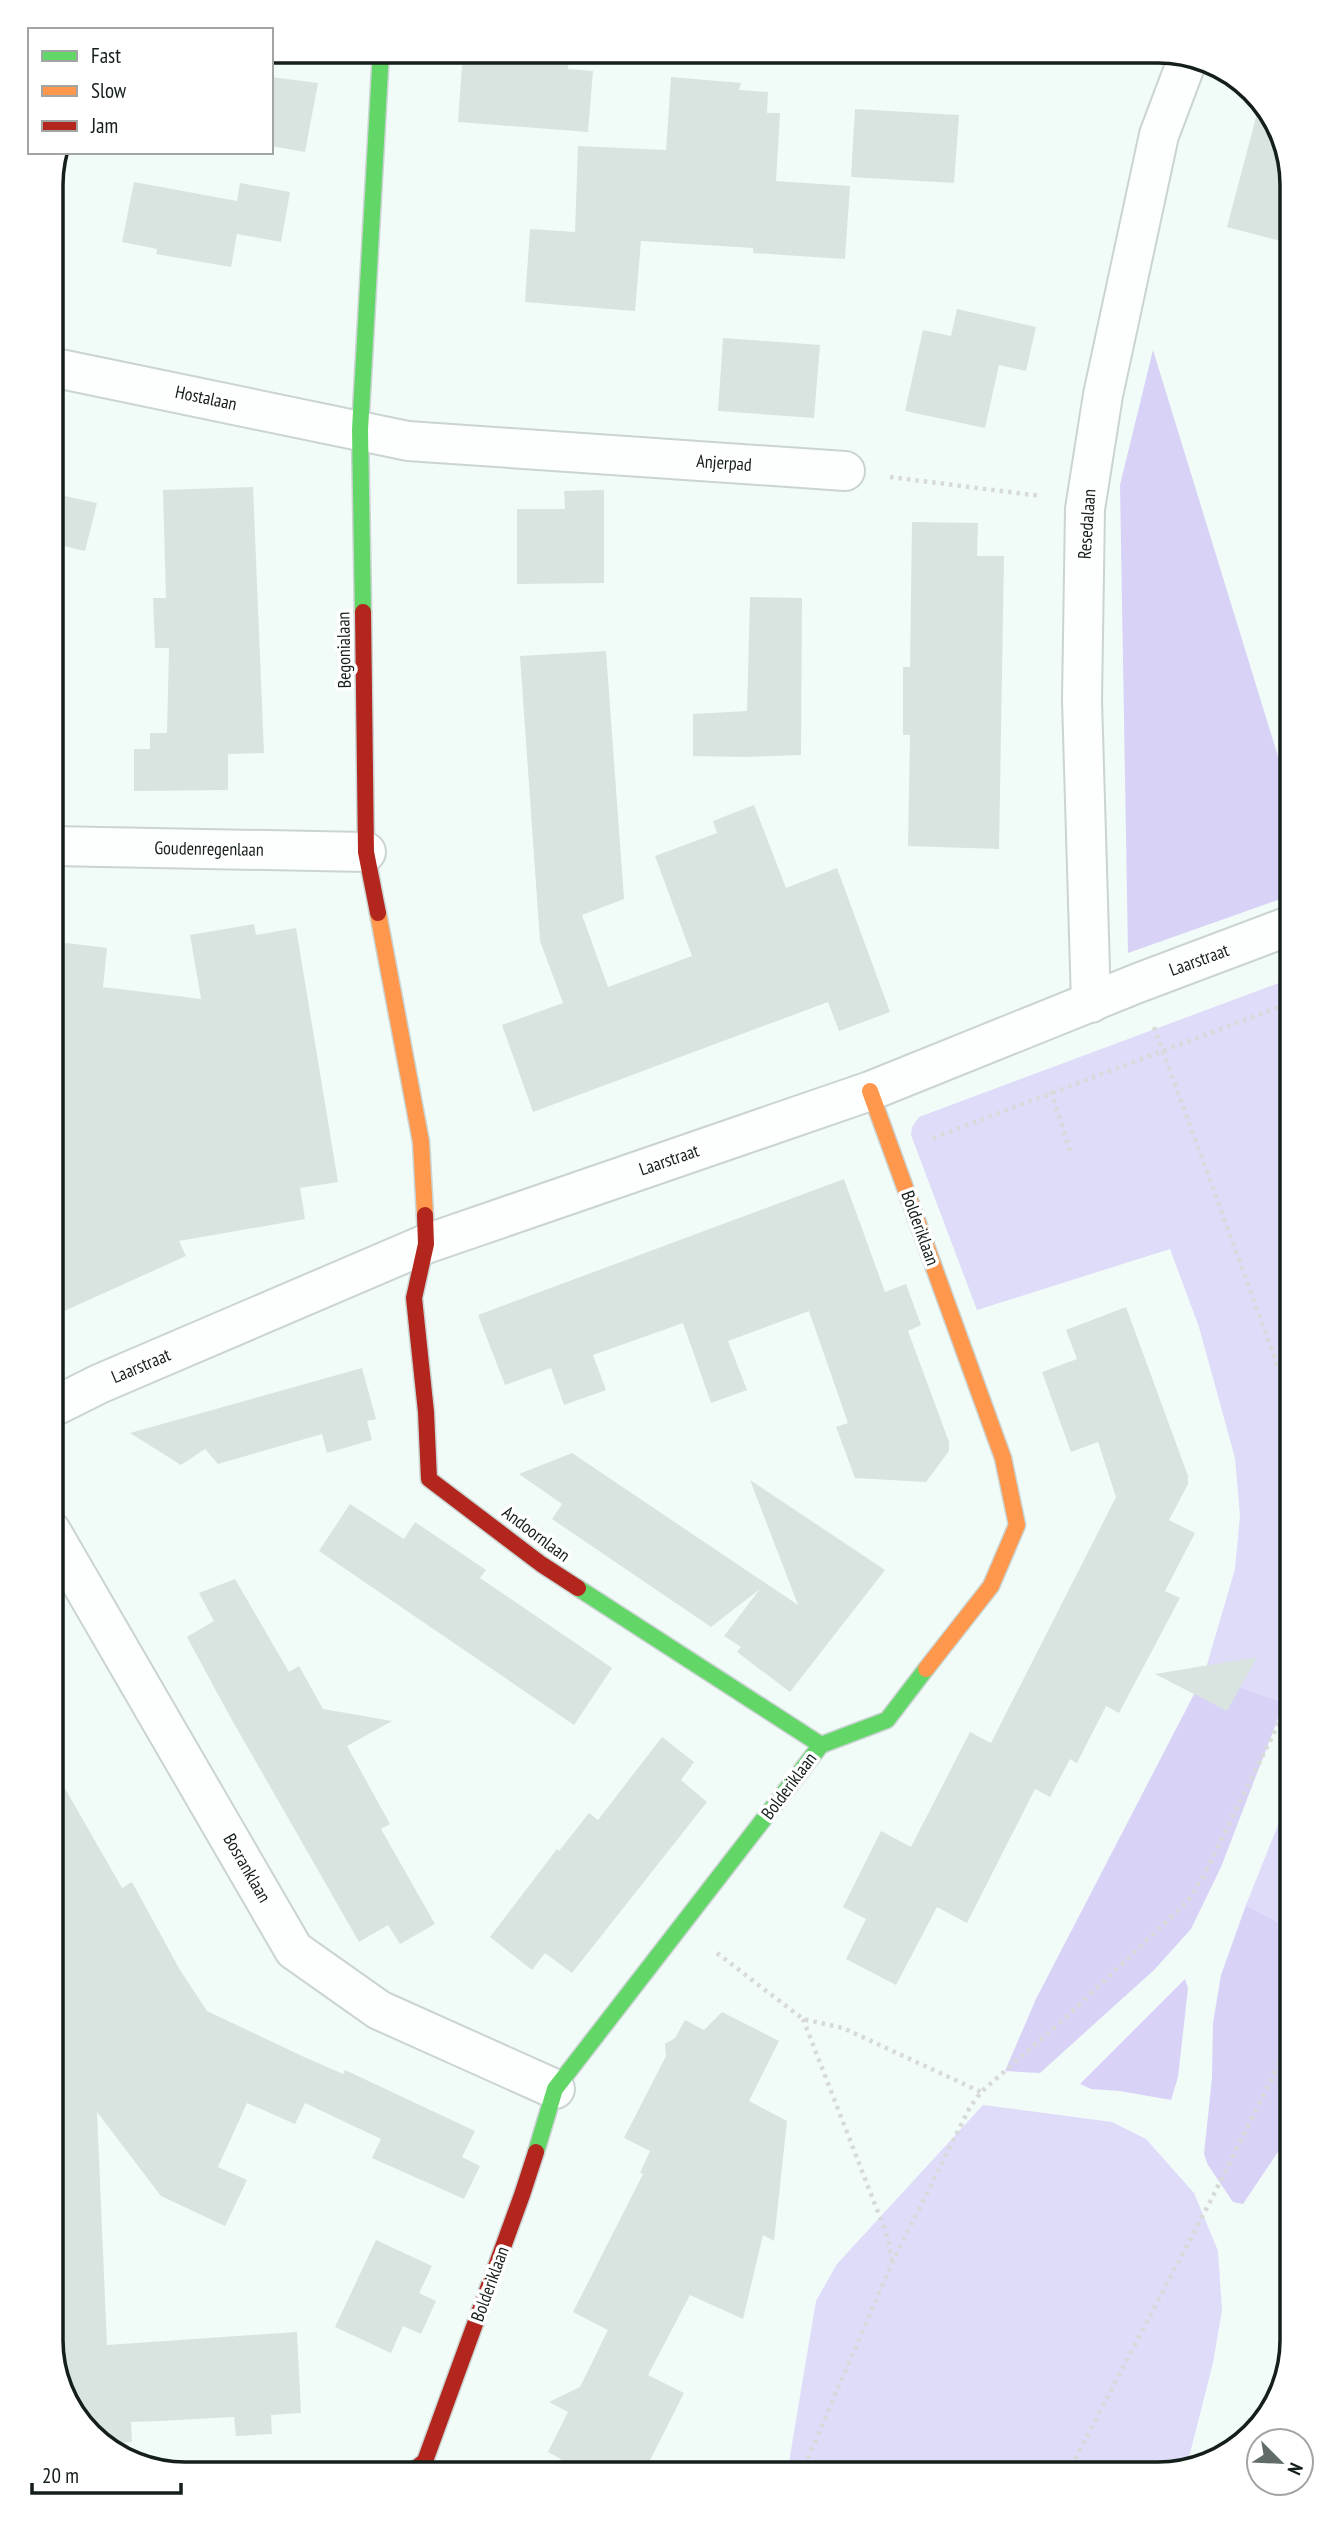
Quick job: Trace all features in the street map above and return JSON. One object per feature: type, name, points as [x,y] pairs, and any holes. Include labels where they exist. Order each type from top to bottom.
[{"type":"street","name":"Begonialaan","points":[[380,63],[360,430],[366,852],[421,1142],[426,1244]]},
{"type":"street","name":"Resedalaan","points":[[1091,1003],[1082,700],[1087,502],[1102,395],[1159,135],[1185,66]]},
{"type":"street","name":"Hostalaan","points":[[63,369],[360,430]]},
{"type":"street","name":"Anjerpad","points":[[360,430],[408,441],[845,471]]},
{"type":"street","name":"Goudenregenlaan","points":[[63,846],[366,852]]},
{"type":"street","name":"Laarstraat","points":[[63,1402],[99,1384],[426,1244],[870,1091],[1138,983],[1280,930]]},
{"type":"street","name":"Bolderiklaan","points":[[426,2462],[522,2195],[555,2089],[821,1745],[887,1720],[991,1587],[1017,1525],[1003,1458],[870,1091]]},
{"type":"street","name":"Andoornlaan","points":[[426,1244],[414,1298],[426,1412],[429,1479],[541,1564],[821,1745]]},
{"type":"street","name":"Bosranklaan","points":[[63,1552],[295,1950],[379,2010],[555,2089]]},
{"type":"path","points":[[845,471],[1087,502]]},
{"type":"path","points":[[1138,983],[1280,1372]]},
{"type":"path","points":[[932,1138],[1280,1007]]},
{"type":"path","points":[[1051,1091],[1071,1154]]},
{"type":"path","points":[[805,2462],[892,2263],[970,2107],[981,2092],[1064,2019],[1187,1902],[1203,1877],[1280,1720]]},
{"type":"path","points":[[682,1927],[803,2019],[843,2028],[981,2092]]},
{"type":"path","points":[[803,2019],[888,2238],[892,2263]]},
{"type":"path","points":[[1073,2462],[1280,2062]]},
{"type":"shaded area","points":[[1153,350],[1280,763],[1280,899],[1128,953],[1120,485]]},
{"type":"shaded area","points":[[1280,982],[1280,1702],[1204,1675],[1235,1569],[1240,1516],[1235,1458],[1199,1327],[1170,1249],[977,1310],[911,1135],[912,1127],[919,1117]]},
{"type":"shaded area","points":[[1204,1675],[1280,1702],[1280,1713],[1221,1867],[1191,1929],[1154,1970],[1040,2073],[1005,2071],[1036,1999]]},
{"type":"shaded area","points":[[1280,1820],[1280,1923],[1246,1905]]},
{"type":"shaded area","points":[[1246,1905],[1280,1923],[1280,2149],[1243,2204],[1233,2202],[1208,2165],[1204,2154],[1212,2078],[1213,2023],[1221,1975]]},
{"type":"shaded area","points":[[1185,1979],[1188,1988],[1178,2077],[1171,2100],[1091,2089],[1080,2084]]},
{"type":"shaded area","points":[[983,2105],[1112,2122],[1146,2139],[1194,2193],[1218,2251],[1222,2310],[1213,2363],[1189,2458],[1158,2462],[789,2462],[816,2301],[837,2264]]},
{"type":"building","points":[[462,63],[568,63],[568,69],[593,71],[588,132],[458,122]]},
{"type":"building","points":[[273,77],[318,83],[305,152],[273,146]]},
{"type":"building","points":[[671,77],[741,83],[739,90],[768,92],[767,113],[780,113],[776,181],[850,186],[845,259],[753,253],[753,248],[641,241],[635,311],[525,302],[530,229],[575,232],[578,146],[666,150]]},
{"type":"building","points":[[855,109],[959,115],[954,183],[851,177]]},
{"type":"building","points":[[1257,114],[1271,138],[1278,161],[1280,241],[1227,227]]},
{"type":"building","points":[[134,182],[237,201],[240,183],[290,192],[281,242],[237,234],[231,267],[156,254],[157,249],[122,242]]},
{"type":"building","points":[[957,309],[1036,327],[1026,371],[999,365],[985,428],[905,411],[923,330],[951,336]]},
{"type":"building","points":[[723,338],[820,345],[814,418],[718,411]]},
{"type":"building","points":[[253,487],[264,753],[228,754],[228,790],[134,791],[134,749],[150,749],[150,733],[167,733],[169,648],[155,648],[153,598],[166,598],[163,490]]},
{"type":"building","points":[[604,490],[604,583],[517,584],[517,509],[565,509],[564,491]]},
{"type":"building","points":[[63,496],[97,503],[85,551],[63,546]]},
{"type":"building","points":[[912,522],[978,523],[977,556],[1004,556],[999,849],[908,846],[910,735],[903,735],[903,667],[910,667]]},
{"type":"building","points":[[750,597],[802,598],[801,755],[693,756],[693,714],[747,711]]},
{"type":"building","points":[[606,651],[624,899],[582,915],[608,987],[692,956],[655,856],[717,833],[713,821],[754,805],[786,888],[837,868],[890,1012],[839,1031],[828,1002],[533,1112],[502,1025],[563,1003],[540,941],[520,656]]},
{"type":"building","points":[[254,924],[256,935],[296,928],[338,1182],[300,1188],[305,1219],[179,1241],[186,1256],[63,1312],[63,942],[107,948],[103,987],[201,999],[190,935]]},
{"type":"building","points":[[844,1179],[885,1292],[906,1284],[921,1325],[908,1331],[949,1442],[949,1451],[926,1482],[855,1478],[836,1427],[848,1423],[809,1311],[728,1341],[747,1390],[711,1403],[683,1323],[593,1355],[606,1390],[564,1405],[551,1368],[505,1385],[478,1315]]},
{"type":"building","points":[[1126,1307],[1188,1476],[1188,1484],[1169,1520],[1195,1533],[1165,1591],[1180,1598],[1119,1713],[1106,1706],[1077,1763],[1070,1759],[1050,1797],[1035,1789],[967,1923],[937,1907],[896,1985],[846,1959],[866,1919],[843,1907],[881,1831],[911,1847],[970,1732],[991,1743],[1116,1497],[1098,1442],[1071,1452],[1042,1372],[1077,1359],[1066,1330]]},
{"type":"building","points":[[362,1368],[376,1419],[367,1421],[372,1440],[327,1453],[322,1434],[218,1464],[205,1449],[181,1465],[130,1433]]},
{"type":"building","points":[[572,1453],[798,1605],[750,1480],[885,1570],[790,1692],[737,1652],[741,1647],[724,1636],[760,1589],[711,1627],[552,1519],[562,1504],[519,1474]]},
{"type":"building","points":[[350,1504],[404,1539],[415,1522],[486,1570],[480,1578],[612,1668],[574,1725],[319,1551]]},
{"type":"building","points":[[235,1579],[289,1672],[299,1666],[323,1709],[392,1721],[347,1746],[390,1824],[381,1829],[435,1924],[400,1944],[388,1925],[359,1942],[187,1637],[214,1621],[199,1593]]},
{"type":"building","points":[[1257,1657],[1227,1711],[1155,1674]]},
{"type":"building","points":[[662,1737],[694,1762],[681,1780],[707,1802],[572,1973],[545,1953],[532,1970],[490,1937],[557,1849],[559,1851],[589,1813],[598,1820]]},
{"type":"building","points":[[63,1785],[122,1888],[132,1882],[180,1970],[207,2011],[343,2074],[345,2070],[475,2131],[462,2157],[480,2166],[464,2199],[372,2158],[381,2139],[305,2103],[295,2124],[247,2103],[218,2167],[247,2180],[225,2226],[161,2196],[97,2112],[107,2345],[297,2332],[301,2413],[271,2415],[272,2434],[236,2436],[234,2417],[131,2422],[132,2442],[117,2441],[104,2432],[88,2414],[72,2387],[65,2364]]},
{"type":"building","points":[[722,2012],[779,2041],[749,2101],[787,2121],[774,2241],[763,2235],[743,2319],[690,2295],[648,2375],[684,2393],[649,2462],[559,2462],[561,2459],[548,2452],[568,2412],[549,2402],[580,2387],[608,2330],[573,2312],[643,2174],[640,2173],[650,2151],[624,2138],[666,2056],[665,2044],[675,2038],[685,2020],[704,2030]]},
{"type":"building","points":[[376,2240],[432,2266],[419,2293],[436,2301],[421,2334],[403,2326],[391,2353],[335,2327]]},
{"type":"traffic: fast","points":[[363,612],[360,430],[380,63]]},
{"type":"traffic: fast","points":[[578,1588],[821,1745]]},
{"type":"traffic: fast","points":[[536,2152],[555,2089],[821,1745],[887,1720],[926,1669]]},
{"type":"traffic: slow","points":[[378,913],[421,1142],[425,1215]]},
{"type":"traffic: slow","points":[[870,1091],[1003,1458],[1017,1525],[991,1586],[926,1669]]},
{"type":"traffic: jam","points":[[363,612],[366,852],[378,913]]},
{"type":"traffic: jam","points":[[425,1215],[426,1244],[414,1298],[426,1412],[429,1479],[541,1564],[578,1588]]},
{"type":"traffic: jam","points":[[424,2462],[536,2152]]}]
